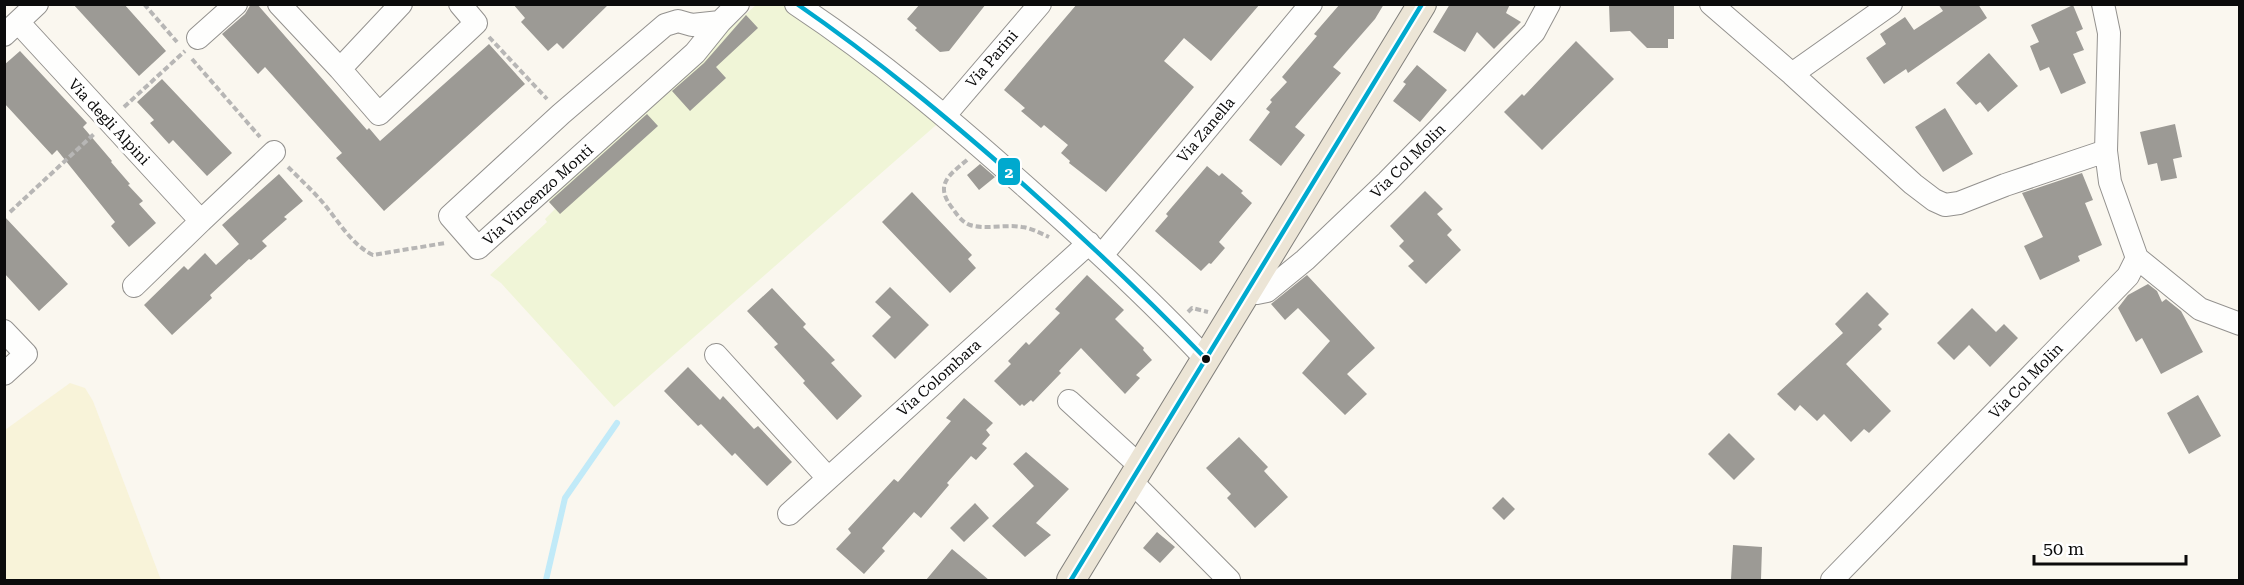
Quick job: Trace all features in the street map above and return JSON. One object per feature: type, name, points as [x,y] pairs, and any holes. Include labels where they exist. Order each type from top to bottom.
[{"type":"main road","points":[[1071,580],[1422,4]]},
{"type":"street","name":"Via degli Alpini","points":[[37,4],[11,29],[201,221]]},
{"type":"street","points":[[198,39],[236,4]]},
{"type":"street","points":[[279,4],[379,114],[476,23],[460,4]]},
{"type":"street","points":[[340,69],[401,4]]},
{"type":"street","name":"Via Vincenzo Monti","points":[[720,22],[700,25],[678,21],[665,25],[561,114],[450,216],[478,248],[695,53],[738,4]]},
{"type":"street","points":[[796,4],[861,49],[945,115],[1088,251],[1175,325],[1205,358]]},
{"type":"street","name":"Via Parini","points":[[945,115],[1040,4]]},
{"type":"street","name":"Via Zanella","points":[[1088,251],[1311,4]]},
{"type":"street","name":"Via Col Molin","points":[[1249,289],[1257,293],[1267,291],[1313,253],[1388,182],[1534,32],[1549,4]]},
{"type":"street","points":[[1711,4],[1905,177],[1934,200],[1945,205],[1959,203],[2106,151]]},
{"type":"street","points":[[1792,74],[1891,4]]},
{"type":"street","points":[[2103,4],[2109,33],[2106,151],[2110,182],[2137,258],[2200,309],[2240,324]]},
{"type":"street","points":[[687,24],[697,43],[695,53]]},
{"type":"street","points":[[134,286],[274,152]]},
{"type":"street","name":"Via Colombara","points":[[789,514],[1088,251]]},
{"type":"street","name":"Via Col Molin","points":[[1832,580],[2128,276],[2137,258]]},
{"type":"street","points":[[4,331],[26,354],[4,374]]},
{"type":"street","points":[[716,355],[828,478]]},
{"type":"street","points":[[1069,400],[1136,473],[1228,580]]},
{"type":"path","points":[[476,23],[561,114]]},
{"type":"path","points":[[981,147],[945,182],[943,190],[945,197],[962,220],[968,225],[982,227],[1020,226],[1088,251]]},
{"type":"shaded area","points":[[70,383],[85,388],[93,401],[161,580],[5,580],[5,430]]},
{"type":"green space","points":[[756,5],[789,5],[943,119],[614,407],[501,283],[490,275],[547,222],[545,219],[555,209],[544,195]]},
{"type":"building","points":[[73,4],[124,4],[166,51],[139,76]]},
{"type":"building","points":[[251,4],[257,4],[367,130],[369,128],[380,141],[489,44],[525,84],[384,211],[336,158],[342,153],[265,67],[258,74],[222,34],[245,14]]},
{"type":"building","points":[[513,4],[609,4],[563,49],[557,43],[548,51],[521,22],[525,18]]},
{"type":"building","points":[[920,4],[986,4],[949,51],[940,52],[915,30],[917,28],[907,19]]},
{"type":"building","points":[[1077,4],[1260,4],[1211,61],[1184,38],[1164,61],[1194,87],[1106,192],[1069,163],[1070,161],[1061,153],[1068,145],[1044,125],[1041,128],[1021,111],[1025,108],[1004,90]]},
{"type":"building","points":[[1340,4],[1384,4],[1375,19],[1333,67],[1341,73],[1295,127],[1305,135],[1281,166],[1249,140],[1270,112],[1266,109],[1272,102],[1270,100],[1287,82],[1282,77],[1317,36],[1314,34]]},
{"type":"building","points":[[1450,4],[1510,4],[1506,13],[1521,22],[1494,49],[1477,32],[1465,52],[1433,32]]},
{"type":"building","points":[[1609,4],[1674,4],[1674,39],[1668,39],[1668,48],[1647,48],[1630,31],[1610,32]]},
{"type":"building","points":[[1938,4],[1978,4],[1987,18],[1908,73],[1906,69],[1884,84],[1866,58],[1886,44],[1880,34],[1905,17],[1914,30],[1943,11]]},
{"type":"building","points":[[2073,5],[2083,29],[2076,32],[2084,50],[2073,54],[2086,83],[2061,94],[2049,67],[2040,71],[2030,46],[2039,42],[2031,25]]},
{"type":"building","points":[[746,15],[758,28],[716,67],[726,78],[690,111],[672,91],[704,63]]},
{"type":"building","points":[[1576,41],[1614,79],[1542,150],[1504,112],[1522,94],[1524,96]]},
{"type":"building","points":[[20,51],[87,123],[83,127],[143,201],[139,204],[156,223],[129,247],[111,226],[115,222],[57,150],[52,155],[4,103],[4,65]]},
{"type":"building","points":[[1989,53],[2018,86],[1988,112],[1980,102],[1976,105],[1956,83]]},
{"type":"building","points":[[1417,65],[1447,90],[1420,122],[1393,101],[1406,84],[1403,82]]},
{"type":"building","points":[[162,79],[232,153],[207,176],[173,140],[169,144],[150,123],[154,120],[137,102]]},
{"type":"building","points":[[1945,108],[1973,154],[1943,172],[1915,127]]},
{"type":"building","points":[[647,114],[658,126],[560,214],[549,202]]},
{"type":"building","points":[[2175,124],[2182,157],[2173,159],[2177,178],[2161,181],[2157,163],[2148,165],[2140,132]]},
{"type":"building","points":[[980,164],[995,177],[979,190],[967,175]]},
{"type":"building","points":[[1207,166],[1219,176],[1222,173],[1243,191],[1241,193],[1252,203],[1219,242],[1225,248],[1211,264],[1209,263],[1201,271],[1155,231],[1168,216],[1166,214]]},
{"type":"building","points":[[2082,173],[2093,200],[2085,203],[2102,245],[2078,256],[2080,261],[2040,280],[2024,246],[2043,237],[2022,193]]},
{"type":"building","points":[[279,174],[303,201],[284,217],[287,219],[262,241],[267,246],[251,260],[249,259],[210,295],[212,298],[172,335],[144,305],[184,266],[188,270],[205,253],[216,265],[239,244],[222,225]]},
{"type":"building","points":[[1425,191],[1443,209],[1437,214],[1452,230],[1447,235],[1461,250],[1426,284],[1408,266],[1414,261],[1399,246],[1404,241],[1390,226]]},
{"type":"building","points":[[912,192],[972,255],[968,259],[976,268],[950,293],[882,222]]},
{"type":"building","points":[[4,216],[68,284],[39,311],[4,273]]},
{"type":"building","points":[[1087,275],[1124,310],[1115,319],[1144,348],[1143,350],[1152,360],[1136,375],[1140,378],[1125,394],[1081,348],[1033,402],[1031,400],[1024,406],[1022,404],[1020,406],[994,381],[1011,364],[1008,361],[1026,342],[1029,345],[1060,313],[1055,309]]},
{"type":"building","points":[[1307,275],[1375,348],[1347,374],[1367,394],[1345,415],[1302,373],[1330,341],[1298,308],[1285,320],[1271,304]]},
{"type":"building","points":[[2148,284],[2157,291],[2162,302],[2166,299],[2181,311],[2203,352],[2161,374],[2142,338],[2136,342],[2118,308],[2128,295]]},
{"type":"building","points":[[890,287],[929,325],[895,359],[872,336],[891,317],[875,302]]},
{"type":"building","points":[[772,288],[806,324],[803,327],[835,360],[831,363],[862,396],[837,420],[774,347],[778,344],[747,311]]},
{"type":"building","points":[[1867,292],[1889,314],[1878,325],[1882,329],[1846,364],[1891,411],[1869,433],[1864,429],[1851,442],[1824,414],[1817,421],[1800,405],[1795,411],[1777,394],[1843,333],[1835,324]]},
{"type":"building","points":[[1972,308],[1996,332],[2004,324],[2018,338],[1990,367],[1969,345],[1954,360],[1937,343]]},
{"type":"building","points":[[688,367],[720,400],[723,396],[754,429],[758,426],[792,462],[767,486],[735,453],[732,456],[701,424],[698,426],[664,391]]},
{"type":"building","points":[[2198,395],[2221,436],[2189,454],[2167,413]]},
{"type":"building","points":[[964,398],[993,423],[986,430],[990,435],[982,444],[987,448],[976,460],[971,456],[921,518],[914,512],[882,548],[885,551],[864,574],[836,549],[851,533],[848,529],[894,479],[898,482],[951,421],[946,418]]},
{"type":"building","points":[[1729,433],[1755,459],[1734,480],[1708,454]]},
{"type":"building","points":[[1239,437],[1268,467],[1264,471],[1288,497],[1255,528],[1227,498],[1231,494],[1206,468]]},
{"type":"building","points":[[1026,452],[1069,489],[1036,523],[1051,535],[1025,557],[992,526],[1034,486],[1013,464]]},
{"type":"building","points":[[1503,497],[1515,509],[1504,520],[1492,508]]},
{"type":"building","points":[[975,503],[989,518],[964,542],[950,528]]},
{"type":"building","points":[[1157,532],[1175,547],[1160,563],[1143,548]]},
{"type":"building","points":[[1733,545],[1762,547],[1761,579],[1731,579]]},
{"type":"building","points":[[952,549],[989,580],[926,580]]},
{"type":"waterway","points":[[546,580],[565,498],[617,423]]},
{"type":"transit line","name":"2","points":[[797,4],[885,69],[997,161],[1094,249],[1205,358]]},
{"type":"transit line","name":"2","points":[[1071,580],[1422,4]]}]
